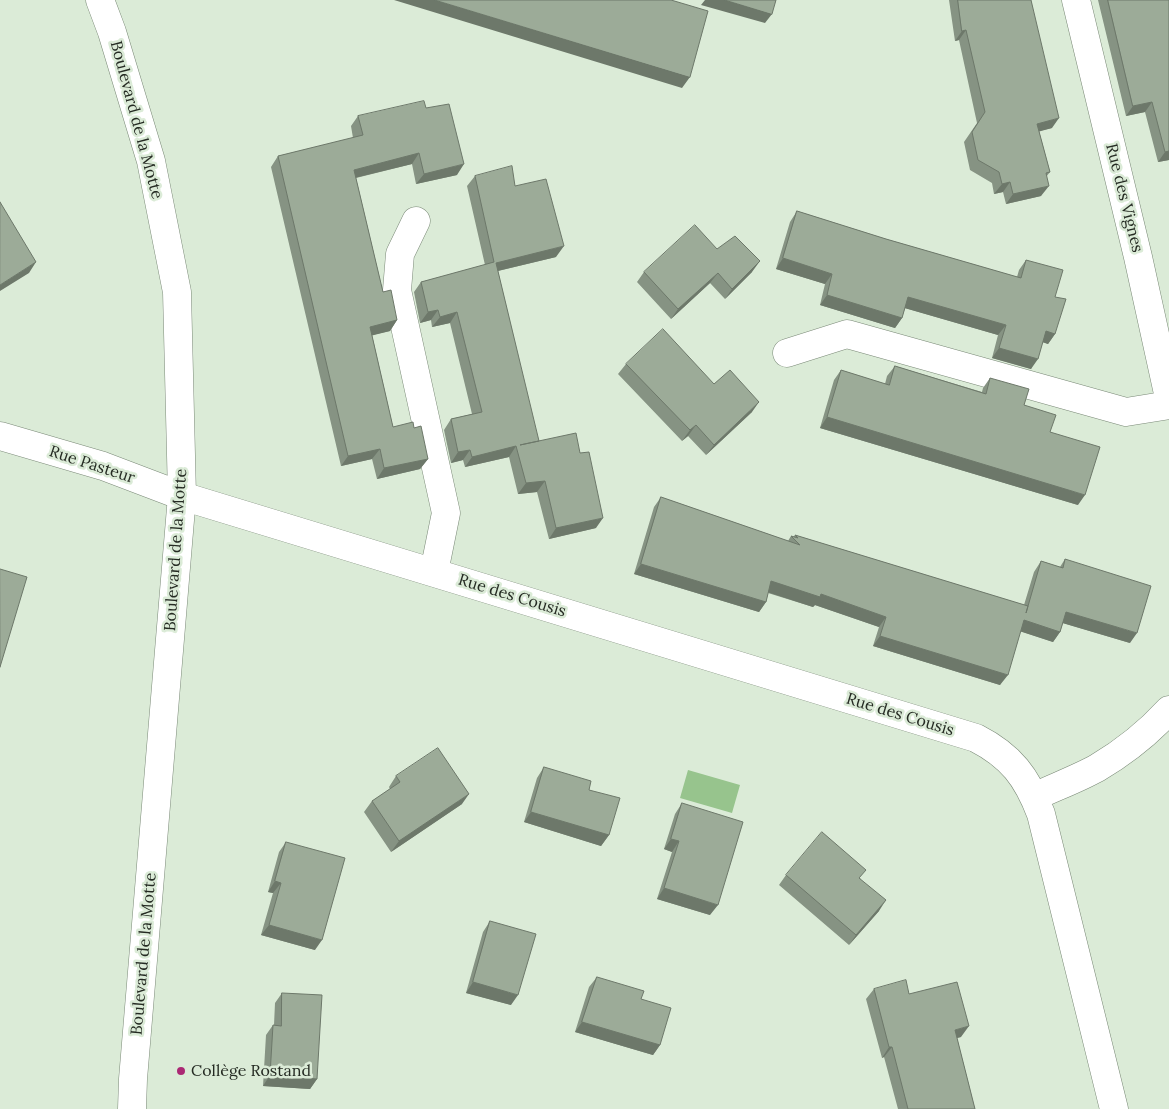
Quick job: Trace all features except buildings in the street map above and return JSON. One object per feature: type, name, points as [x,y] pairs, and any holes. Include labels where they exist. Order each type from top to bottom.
[{"type":"street","name":"Boulevard de la Motte","points":[[100,0],[112,32],[151,160],[177,292],[182,496],[134,1059],[132,1109]]},
{"type":"street","name":"Rue des Vignes","points":[[1076,0],[1138,257],[1169,398]]},
{"type":"street","points":[[416,221],[400,254],[398,290],[446,514],[434,572]]},
{"type":"street","points":[[787,353],[847,334],[1126,412],[1169,405]]},
{"type":"street","name":"Rue Pasteur","points":[[0,436],[103,466],[182,496]]},
{"type":"street","name":"Rue des Cousis","points":[[182,496],[976,738],[996,748],[1024,779],[1041,814],[1114,1109]]},
{"type":"street","points":[[1034,797],[1097,768],[1131,746],[1153,728],[1169,710]]},
{"type":"shaded area","points":[[688,770],[740,785],[732,813],[680,798]]},
{"type":"place","name":"Collège Rostand","points":[[181,1071]]}]
